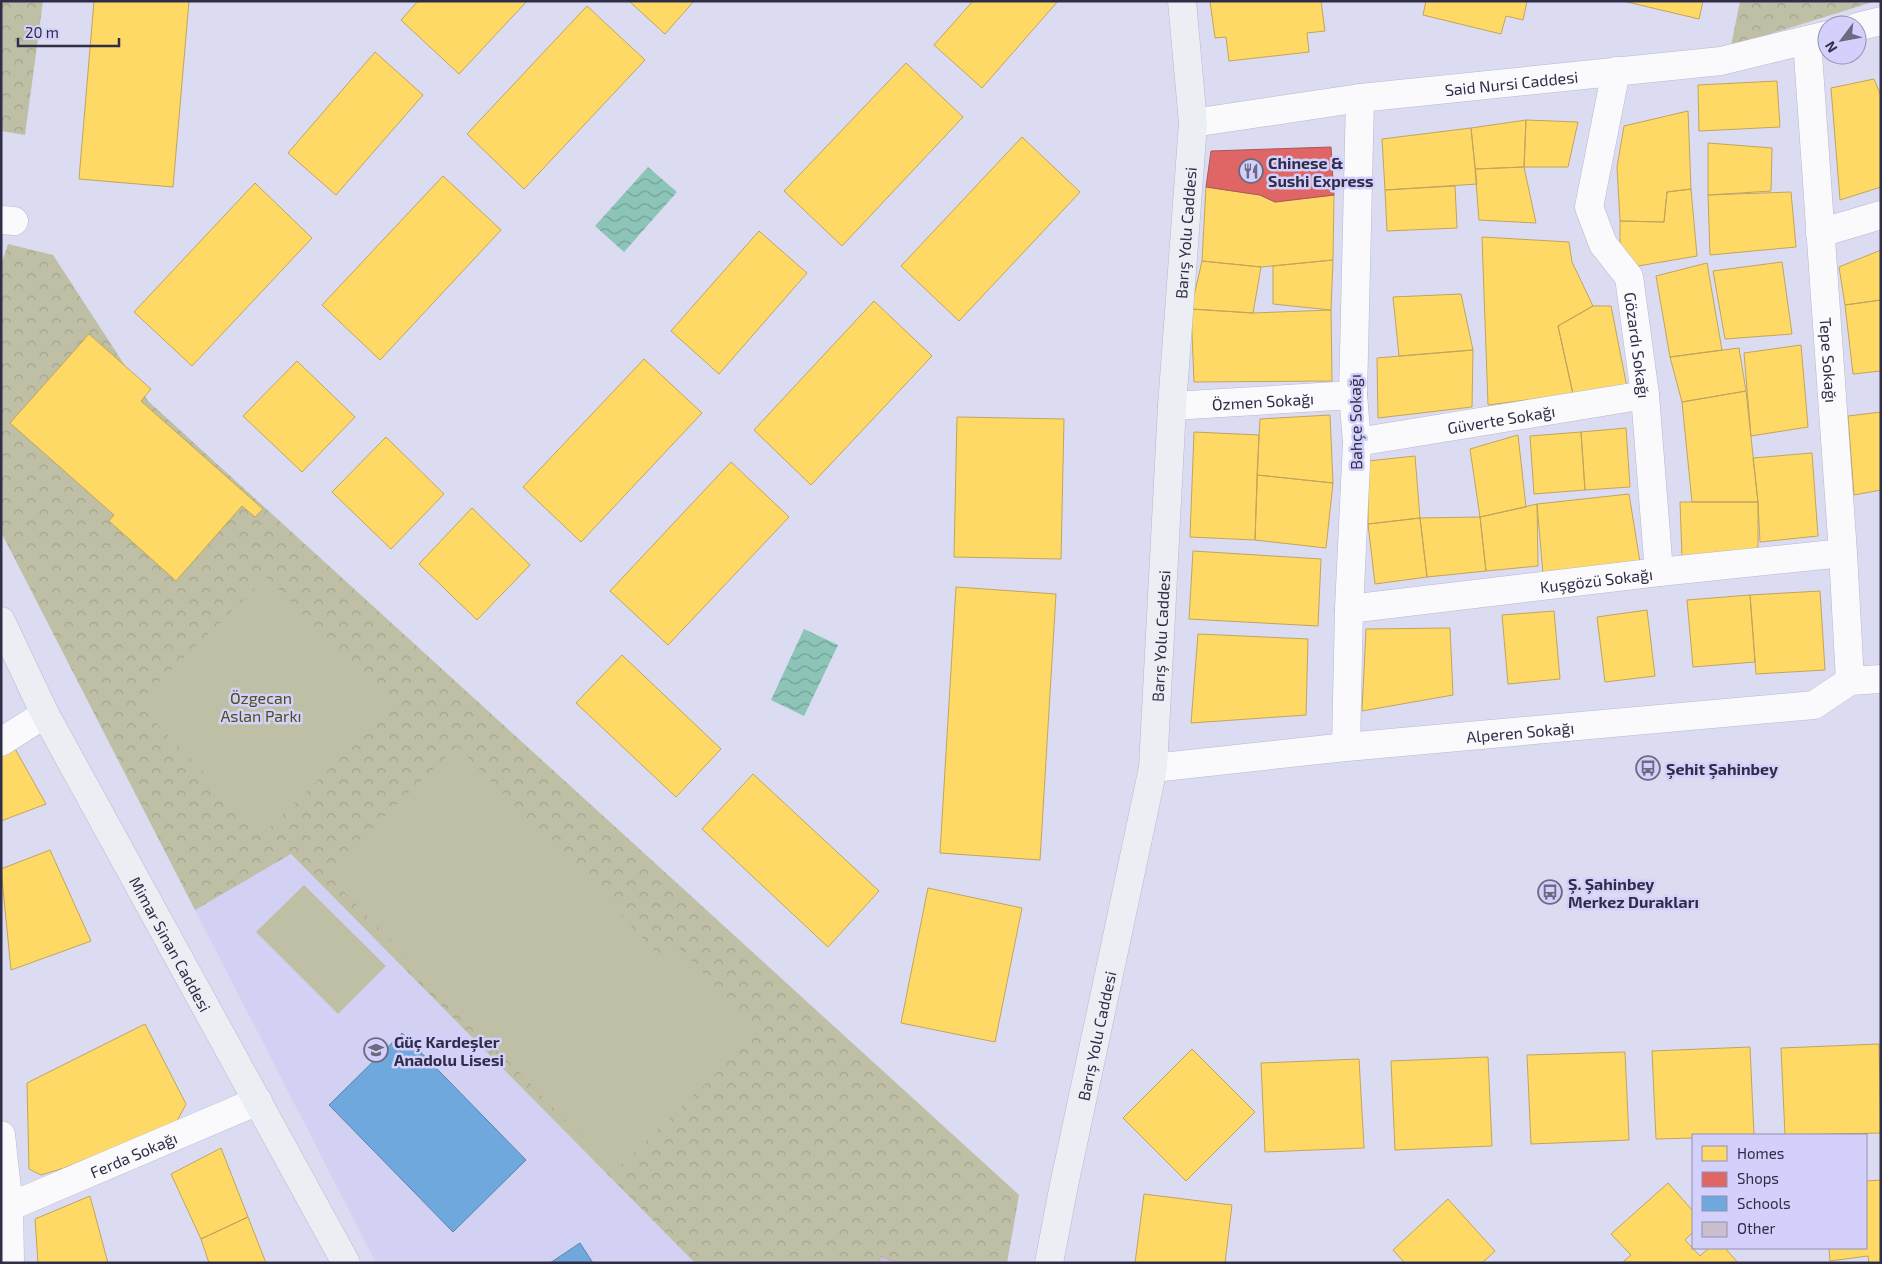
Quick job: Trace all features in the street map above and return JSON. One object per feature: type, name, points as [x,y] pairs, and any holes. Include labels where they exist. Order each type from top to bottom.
[{"type":"main road","name":"Barış Yolu Caddesi","points":[[1049,1263],[1153,768],[1172,406],[1194,123],[1182,1]]},
{"type":"main road","name":"Mimar Sinan Caddesi","points":[[1,621],[45,714],[346,1263]]},
{"type":"street","points":[[1867,24],[1881,21]]},
{"type":"street","name":"Said Nursi Caddesi","points":[[1194,123],[1360,98],[1722,61],[1817,38]]},
{"type":"street","name":"Tepe Sokağı","points":[[1817,65],[1820,234],[1843,553],[1850,681]]},
{"type":"street","name":"Gözardı Sokağı","points":[[1616,71],[1589,206],[1603,244],[1629,278],[1644,394],[1659,572]]},
{"type":"street","name":"Bahçe Sokağı","points":[[1346,747],[1348,609],[1357,442],[1353,395],[1360,98]]},
{"type":"street","points":[[1820,234],[1881,214]]},
{"type":"street","name":"Güverte Sokağı","points":[[1357,442],[1644,394]]},
{"type":"street","name":"Özmen Sokağı","points":[[1172,406],[1353,395]]},
{"type":"street","name":"Kuşgözü Sokağı","points":[[1348,609],[1659,572],[1843,553]]},
{"type":"street","name":"Alperen Sokağı","points":[[1153,768],[1346,747],[1814,705],[1850,681],[1881,679]]},
{"type":"street","points":[[1,742],[45,714]]},
{"type":"street","name":"Ferda Sokağı","points":[[9,1207],[258,1101]]},
{"type":"street","points":[[1,1135],[9,1207],[10,1263]]},
{"type":"shaded area","name":"Güç Kardeşler Anadolu Lisesi","points":[[291,854],[695,1263],[376,1263],[195,910]]},
{"type":"green space","points":[[1,1],[43,1],[25,135],[1,131]]},
{"type":"green space","points":[[1740,1],[1876,1],[1831,15],[1817,15],[1817,19],[1731,46]]},
{"type":"green space","name":"Özgecan Aslan Parkı","points":[[8,244],[53,255],[148,401],[1019,1195],[1007,1263],[695,1263],[291,854],[195,910],[1,532],[1,265]]},
{"type":"green space","points":[[267,577],[393,707],[263,834],[137,703]]},
{"type":"green space","points":[[457,746],[663,959],[677,946],[759,1032],[615,1171],[326,873]]},
{"type":"green space","points":[[304,885],[386,966],[338,1014],[256,932]]},
{"type":"water","points":[[648,167],[677,192],[624,252],[595,226]]},
{"type":"water","points":[[804,629],[838,645],[804,716],[771,700]]},
{"type":"building: Homes","points":[[94,1],[189,1],[173,187],[79,179]]},
{"type":"building: Homes","points":[[418,1],[527,1],[459,74],[401,20]]},
{"type":"building: Homes","points":[[629,1],[694,1],[665,34]]},
{"type":"building: Homes","points":[[973,1],[1058,1],[982,88],[934,45]]},
{"type":"building: Homes","points":[[1210,1],[1321,1],[1325,31],[1307,33],[1309,52],[1229,61],[1226,37],[1215,38]]},
{"type":"building: Homes","points":[[1426,1],[1527,1],[1523,20],[1506,16],[1501,34],[1423,15]]},
{"type":"building: Homes","points":[[1623,1],[1703,1],[1699,19]]},
{"type":"building: Homes","points":[[587,6],[645,60],[524,189],[467,134]]},
{"type":"building: Homes","points":[[375,52],[423,95],[336,195],[288,153]]},
{"type":"building: Homes","points":[[906,63],[963,117],[842,246],[784,191]]},
{"type":"building: Homes","points":[[1874,79],[1881,96],[1881,187],[1840,200],[1831,88]]},
{"type":"building: Homes","points":[[1777,81],[1780,127],[1699,131],[1698,85]]},
{"type":"building: Homes","points":[[1688,111],[1691,189],[1667,192],[1664,222],[1620,221],[1617,167],[1624,126]]},
{"type":"building: Homes","points":[[1526,120],[1524,167],[1475,169],[1471,128]]},
{"type":"building: Homes","points":[[1526,120],[1578,122],[1568,167],[1524,167]]},
{"type":"building: Homes","points":[[1471,128],[1477,184],[1385,190],[1382,139]]},
{"type":"building: Homes","points":[[1022,137],[1080,192],[959,321],[901,266]]},
{"type":"building: Homes","points":[[1708,143],[1772,148],[1771,191],[1708,195]]},
{"type":"building: Homes","points":[[1524,167],[1536,223],[1479,220],[1475,169]]},
{"type":"building: Homes","points":[[443,176],[501,230],[380,360],[322,305]]},
{"type":"building: Homes","points":[[255,183],[312,238],[192,366],[134,312]]},
{"type":"building: Homes","points":[[1455,186],[1457,228],[1387,231],[1385,190]]},
{"type":"building: Homes","points":[[1206,187],[1260,195],[1275,202],[1334,195],[1333,260],[1261,267],[1202,261]]},
{"type":"building: Homes","points":[[1691,189],[1697,256],[1638,266],[1620,246],[1620,221],[1664,222],[1667,192]]},
{"type":"building: Homes","points":[[1791,192],[1796,247],[1710,255],[1708,195]]},
{"type":"building: Homes","points":[[759,231],[807,273],[719,374],[671,331]]},
{"type":"building: Homes","points":[[1482,237],[1569,242],[1572,262],[1593,306],[1558,326],[1573,394],[1488,405]]},
{"type":"building: Homes","points":[[1881,250],[1881,300],[1845,305],[1839,267]]},
{"type":"building: Homes","points":[[1333,260],[1331,310],[1273,304],[1273,266]]},
{"type":"building: Homes","points":[[1202,261],[1261,267],[1253,313],[1191,309]]},
{"type":"building: Homes","points":[[1782,262],[1792,334],[1725,339],[1713,271]]},
{"type":"building: Homes","points":[[1707,263],[1722,350],[1670,357],[1656,276]]},
{"type":"building: Homes","points":[[1461,294],[1473,350],[1399,356],[1393,297]]},
{"type":"building: Homes","points":[[1881,300],[1881,371],[1853,374],[1845,305]]},
{"type":"building: Homes","points":[[874,301],[932,356],[811,485],[754,430]]},
{"type":"building: Homes","points":[[1593,306],[1611,306],[1627,387],[1573,394],[1558,326]]},
{"type":"building: Homes","points":[[1191,309],[1253,313],[1331,310],[1332,381],[1194,382]]},
{"type":"building: Homes","points":[[89,334],[151,389],[141,401],[263,509],[255,517],[242,506],[176,581],[109,521],[114,515],[10,423]]},
{"type":"building: Homes","points":[[1801,345],[1808,427],[1751,436],[1744,353]]},
{"type":"building: Homes","points":[[1739,348],[1746,391],[1682,402],[1670,357]]},
{"type":"building: Homes","points":[[1473,350],[1472,407],[1378,418],[1377,358]]},
{"type":"building: Homes","points":[[644,359],[702,413],[581,542],[523,487]]},
{"type":"building: Homes","points":[[297,361],[355,417],[302,472],[243,416]]},
{"type":"building: Homes","points":[[1746,391],[1758,502],[1692,502],[1682,402]]},
{"type":"building: Homes","points":[[1881,412],[1881,490],[1854,495],[1848,416]]},
{"type":"building: Homes","points":[[1330,415],[1333,483],[1257,475],[1260,419]]},
{"type":"building: Homes","points":[[957,417],[1064,419],[1061,559],[954,557]]},
{"type":"building: Homes","points":[[1626,428],[1630,487],[1585,490],[1581,432]]},
{"type":"building: Homes","points":[[1194,432],[1259,435],[1255,540],[1190,537]]},
{"type":"building: Homes","points":[[1581,432],[1585,490],[1534,494],[1530,436]]},
{"type":"building: Homes","points":[[1518,435],[1526,507],[1480,517],[1470,449]]},
{"type":"building: Homes","points":[[386,437],[444,494],[391,549],[332,492]]},
{"type":"building: Homes","points":[[1812,453],[1818,536],[1760,542],[1753,458]]},
{"type":"building: Homes","points":[[1415,456],[1420,518],[1368,524],[1368,461]]},
{"type":"building: Homes","points":[[731,462],[789,517],[668,645],[610,591]]},
{"type":"building: Homes","points":[[1257,475],[1333,483],[1326,548],[1255,540]]},
{"type":"building: Homes","points":[[1629,494],[1640,562],[1543,574],[1537,504]]},
{"type":"building: Homes","points":[[1680,502],[1758,502],[1758,548],[1682,558]]},
{"type":"building: Homes","points":[[1537,504],[1538,566],[1486,571],[1480,517]]},
{"type":"building: Homes","points":[[472,508],[530,565],[477,620],[419,564]]},
{"type":"building: Homes","points":[[1480,517],[1486,571],[1427,577],[1420,518]]},
{"type":"building: Homes","points":[[1420,518],[1427,577],[1375,584],[1368,524]]},
{"type":"building: Homes","points":[[1193,551],[1321,559],[1318,626],[1189,619]]},
{"type":"building: Homes","points":[[956,587],[1056,594],[1040,860],[940,853]]},
{"type":"building: Homes","points":[[1820,591],[1825,670],[1756,674],[1750,595]]},
{"type":"building: Homes","points":[[1750,595],[1755,662],[1693,667],[1687,600]]},
{"type":"building: Homes","points":[[1647,610],[1655,676],[1605,682],[1597,617]]},
{"type":"building: Homes","points":[[1554,611],[1560,679],[1508,684],[1502,615]]},
{"type":"building: Homes","points":[[1450,628],[1453,695],[1362,711],[1366,629]]},
{"type":"building: Homes","points":[[1198,634],[1308,639],[1306,715],[1191,723]]},
{"type":"building: Homes","points":[[622,655],[721,749],[676,797],[576,703]]},
{"type":"building: Homes","points":[[14,747],[46,804],[1,821],[1,753]]},
{"type":"building: Homes","points":[[753,774],[879,891],[828,947],[702,829]]},
{"type":"building: Homes","points":[[50,850],[91,941],[11,970],[1,869]]},
{"type":"building: Homes","points":[[928,888],[1022,908],[995,1042],[901,1023]]},
{"type":"building: Homes","points":[[145,1024],[186,1104],[176,1123],[64,1168],[41,1175],[29,1169],[27,1083]]},
{"type":"building: Homes","points":[[1879,1044],[1881,1133],[1785,1134],[1781,1048]]},
{"type":"building: Homes","points":[[1750,1047],[1754,1134],[1692,1134],[1692,1138],[1656,1139],[1652,1051]]},
{"type":"building: Homes","points":[[1192,1049],[1255,1112],[1186,1181],[1123,1118]]},
{"type":"building: Homes","points":[[1625,1052],[1629,1140],[1531,1144],[1527,1055]]},
{"type":"building: Homes","points":[[1488,1057],[1492,1146],[1395,1150],[1391,1061]]},
{"type":"building: Homes","points":[[1359,1059],[1364,1148],[1265,1152],[1261,1063]]},
{"type":"building: Homes","points":[[221,1148],[248,1217],[201,1239],[171,1174]]},
{"type":"building: Homes","points":[[1881,1180],[1881,1263],[1869,1263],[1868,1256],[1830,1261],[1829,1249],[1867,1249],[1867,1181]]},
{"type":"building: Homes","points":[[1668,1183],[1692,1210],[1692,1233],[1685,1240],[1692,1249],[1700,1256],[1708,1249],[1726,1249],[1738,1263],[1623,1262],[1631,1255],[1611,1234]]},
{"type":"building: Homes","points":[[1144,1194],[1232,1205],[1225,1263],[1135,1263]]},
{"type":"building: Homes","points":[[90,1196],[108,1263],[38,1263],[35,1219]]},
{"type":"building: Homes","points":[[1448,1199],[1495,1251],[1482,1263],[1405,1263],[1393,1250]]},
{"type":"building: Homes","points":[[248,1217],[266,1263],[209,1263],[201,1239]]},
{"type":"building: Shops","points":[[1331,147],[1334,195],[1275,202],[1260,195],[1206,187],[1211,151]]},
{"type":"building: Schools","points":[[402,1033],[526,1160],[453,1232],[329,1105]]},
{"type":"building: Schools","points":[[580,1243],[593,1263],[550,1263]]},
{"type":"building: Other","points":[[881,1256],[898,1263],[878,1263]]},
{"type":"place","name":"Chinese & Sushi Express","points":[[1251,171]]},
{"type":"place","name":"Şehit Şahinbey","points":[[1648,768]]},
{"type":"place","name":"Ş. Şahinbey Merkez Durakları","points":[[1550,892]]},
{"type":"place","name":"Güç Kardeşler Anadolu Lisesi","points":[[376,1050]]}]
